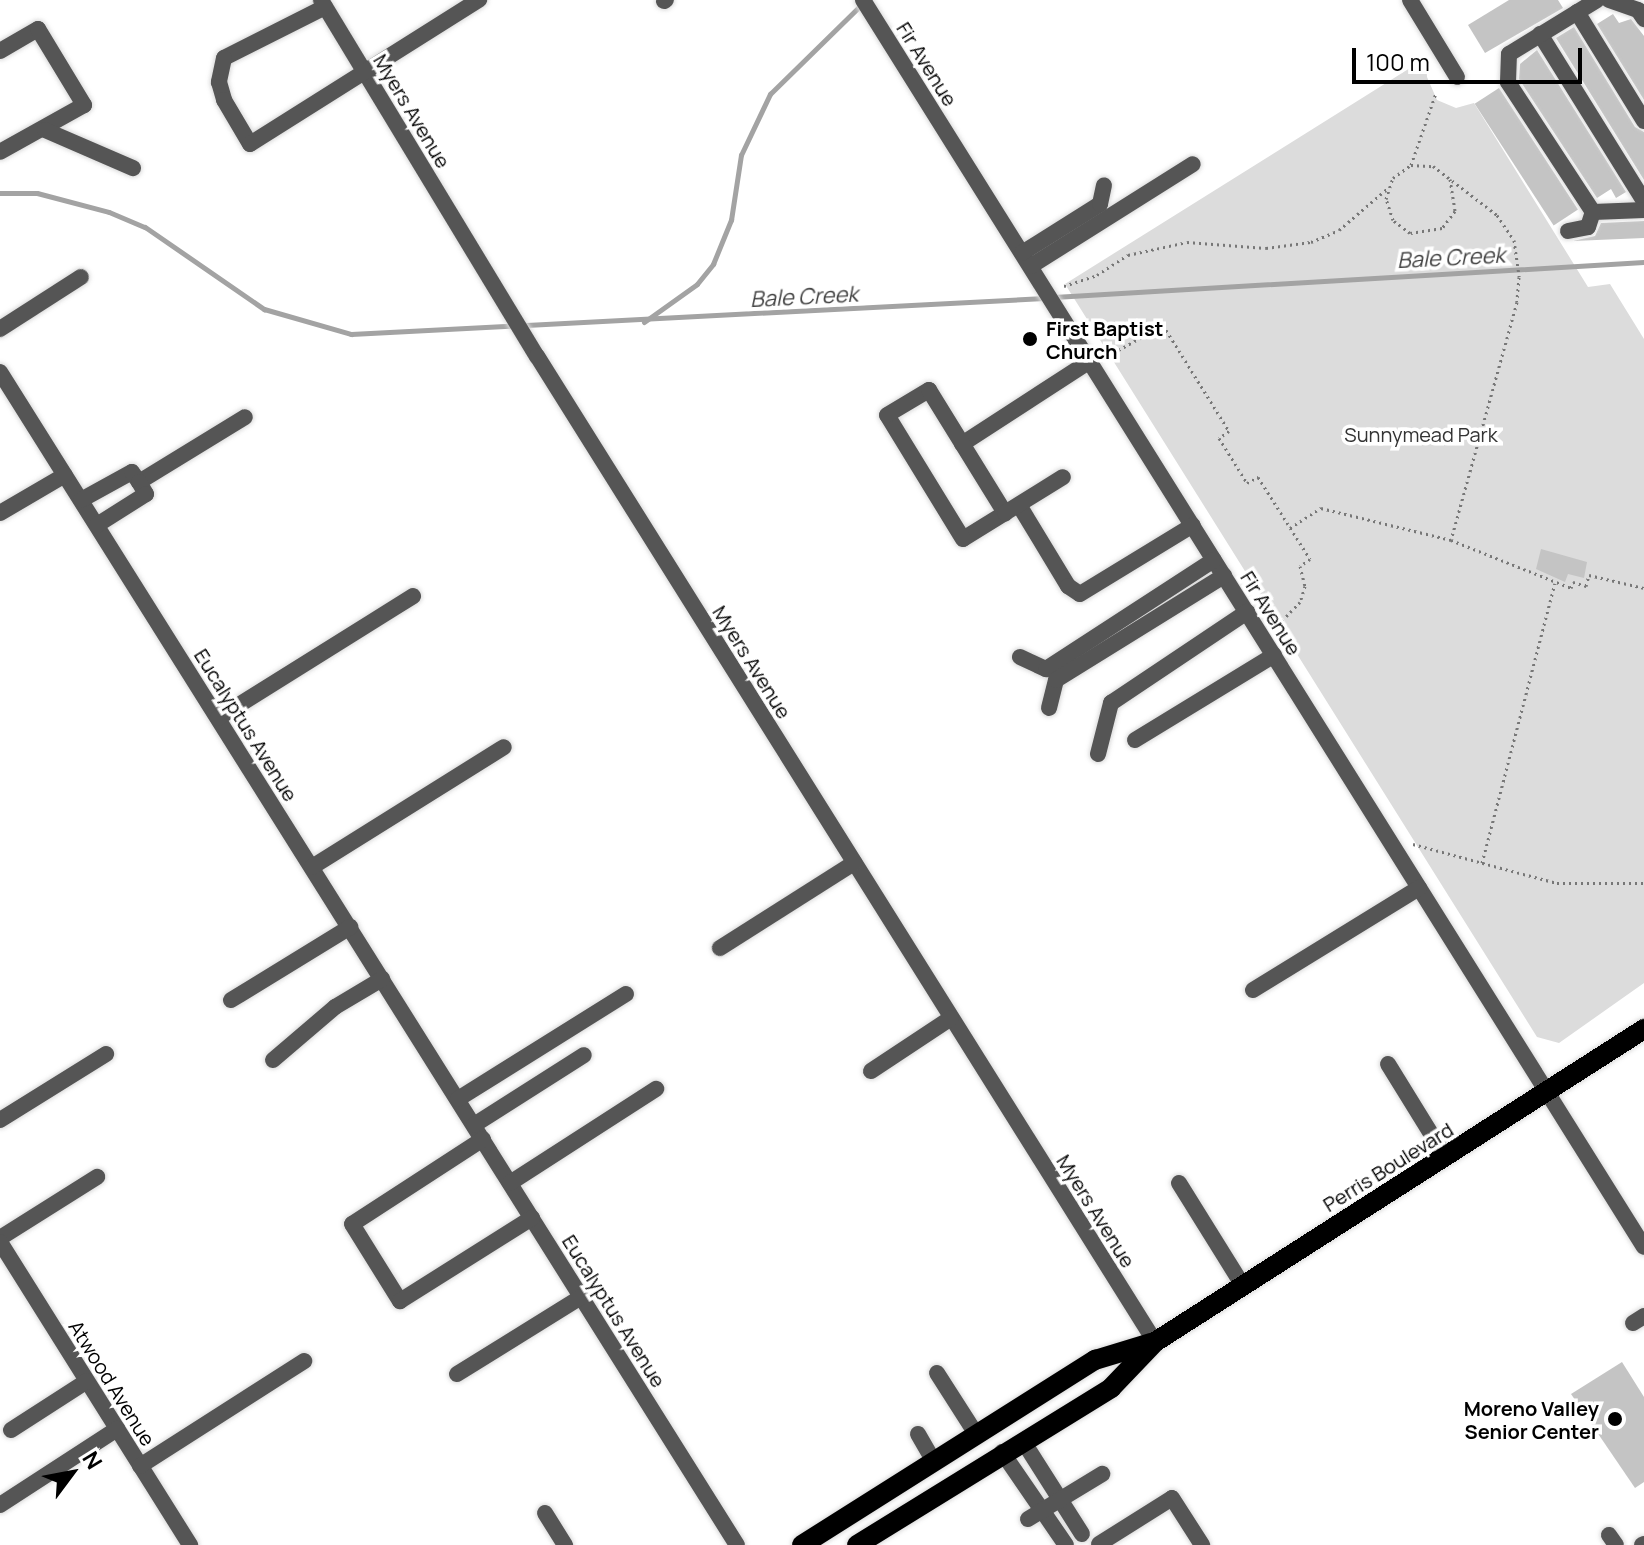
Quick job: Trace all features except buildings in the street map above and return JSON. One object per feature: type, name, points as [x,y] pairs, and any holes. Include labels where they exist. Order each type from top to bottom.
[{"type":"main road","name":"Perris Boulevard","points":[[857,1545],[1002,1452],[1111,1388],[1155,1342],[1548,1094],[1644,1029]]},
{"type":"main road","name":"Perris Boulevard","points":[[802,1545],[1095,1360],[1155,1342]]},
{"type":"street","points":[[323,4],[224,58],[219,82],[224,100],[250,144],[479,0]]},
{"type":"street","name":"Fir Avenue","points":[[863,0],[1644,1247]]},
{"type":"street","points":[[1410,0],[1457,77]]},
{"type":"street","points":[[1593,212],[1508,82],[1509,54],[1597,0]]},
{"type":"street","points":[[1609,0],[1638,10],[1644,19]]},
{"type":"street","name":"Myers Avenue","points":[[323,4],[508,310],[1155,1342]]},
{"type":"street","points":[[1577,12],[1644,121]]},
{"type":"street","points":[[0,51],[38,29],[84,105],[45,130],[0,152]]},
{"type":"street","points":[[1540,34],[1644,201]]},
{"type":"street","points":[[45,130],[133,168]]},
{"type":"street","points":[[1026,260],[1193,164]]},
{"type":"street","points":[[1026,260],[1100,204],[1104,185]]},
{"type":"street","points":[[1593,212],[1644,210]]},
{"type":"street","points":[[1568,231],[1588,227],[1593,212]]},
{"type":"street","points":[[0,329],[81,277]]},
{"type":"street","points":[[962,444],[1090,361]]},
{"type":"street","name":"Eucalyptus Avenue","points":[[0,372],[737,1545]]},
{"type":"street","points":[[1063,477],[1012,509],[963,539],[887,415],[929,390],[962,444],[1012,509],[1068,586],[1080,594],[1193,525]]},
{"type":"street","points":[[139,482],[245,417]]},
{"type":"street","points":[[81,500],[132,472],[139,482],[146,494],[97,525]]},
{"type":"street","points":[[0,513],[65,475]]},
{"type":"street","points":[[1020,657],[1046,669],[1214,560]]},
{"type":"street","points":[[1049,708],[1056,680],[1224,576]]},
{"type":"street","points":[[218,718],[413,596]]},
{"type":"street","points":[[1098,754],[1111,703],[1247,612]]},
{"type":"street","points":[[1135,740],[1274,655]]},
{"type":"street","points":[[312,867],[504,747]]},
{"type":"street","points":[[720,948],[854,863]]},
{"type":"street","points":[[1253,990],[1419,888]]},
{"type":"street","points":[[231,1000],[350,927]]},
{"type":"street","points":[[273,1060],[335,1007],[382,979]]},
{"type":"street","points":[[458,1099],[626,994]]},
{"type":"street","points":[[871,1071],[951,1018]]},
{"type":"street","points":[[0,1120],[106,1054]]},
{"type":"street","points":[[532,1218],[400,1301],[352,1224],[584,1055]]},
{"type":"street","points":[[1388,1064],[1446,1158]]},
{"type":"street","points":[[510,1183],[656,1089]]},
{"type":"street","points":[[0,1240],[97,1177]]},
{"type":"street","points":[[1179,1183],[1243,1286]]},
{"type":"street","name":"Atwood Avenue","points":[[0,1240],[190,1545]]},
{"type":"street","points":[[457,1374],[581,1297]]},
{"type":"street","points":[[140,1466],[304,1361]]},
{"type":"street","points":[[937,1373],[976,1434]]},
{"type":"street","points":[[11,1430],[87,1381]]},
{"type":"street","points":[[0,1505],[117,1429]]},
{"type":"street","points":[[918,1434],[934,1462]]},
{"type":"street","points":[[1023,1441],[1082,1534],[1100,1544],[1172,1498],[1202,1545]]},
{"type":"street","points":[[1002,1452],[1067,1545],[1082,1534]]},
{"type":"street","points":[[1028,1519],[1102,1474]]},
{"type":"street","points":[[545,1513],[565,1545]]},
{"type":"path","points":[[1064,286],[1097,275],[1128,255],[1187,242],[1266,248],[1311,242],[1339,230],[1408,167],[1436,93]]},
{"type":"path","points":[[1408,167],[1433,166],[1469,188],[1497,215],[1516,248],[1518,291],[1451,540]]},
{"type":"path","points":[[1408,167],[1409,174]]},
{"type":"path","points":[[1388,188],[1393,220],[1410,233],[1432,233],[1455,211],[1450,179]]},
{"type":"path","points":[[1108,356],[1163,325],[1229,431],[1219,438],[1247,483],[1258,477],[1310,559],[1300,566],[1305,586],[1300,602],[1277,626]]},
{"type":"path","points":[[1290,528],[1321,508],[1451,540],[1557,582],[1586,586],[1589,575],[1644,588]]},
{"type":"path","points":[[1482,863],[1557,582]]},
{"type":"path","points":[[1413,844],[1557,883],[1644,883]]},
{"type":"green space","name":"Sunnymead Park","points":[[1426,58],[1427,77],[1437,100],[1456,108],[1474,103],[1588,287],[1610,284],[1644,339],[1644,983],[1559,1043],[1537,1037],[1065,284]]},
{"type":"waterway","points":[[644,322],[697,284],[713,264],[731,220],[741,155],[770,94],[863,3]]},
{"type":"waterway","name":"Bale Creek","points":[[0,193],[37,193],[109,212],[145,227],[264,309],[351,334],[1044,298]]},
{"type":"waterway","name":"Bale Creek","points":[[1054,297],[1644,262]]},
{"type":"place","name":"First Baptist Church","points":[[1030,339]]},
{"type":"place","name":"Moreno Valley Senior Center","points":[[1615,1419]]}]
